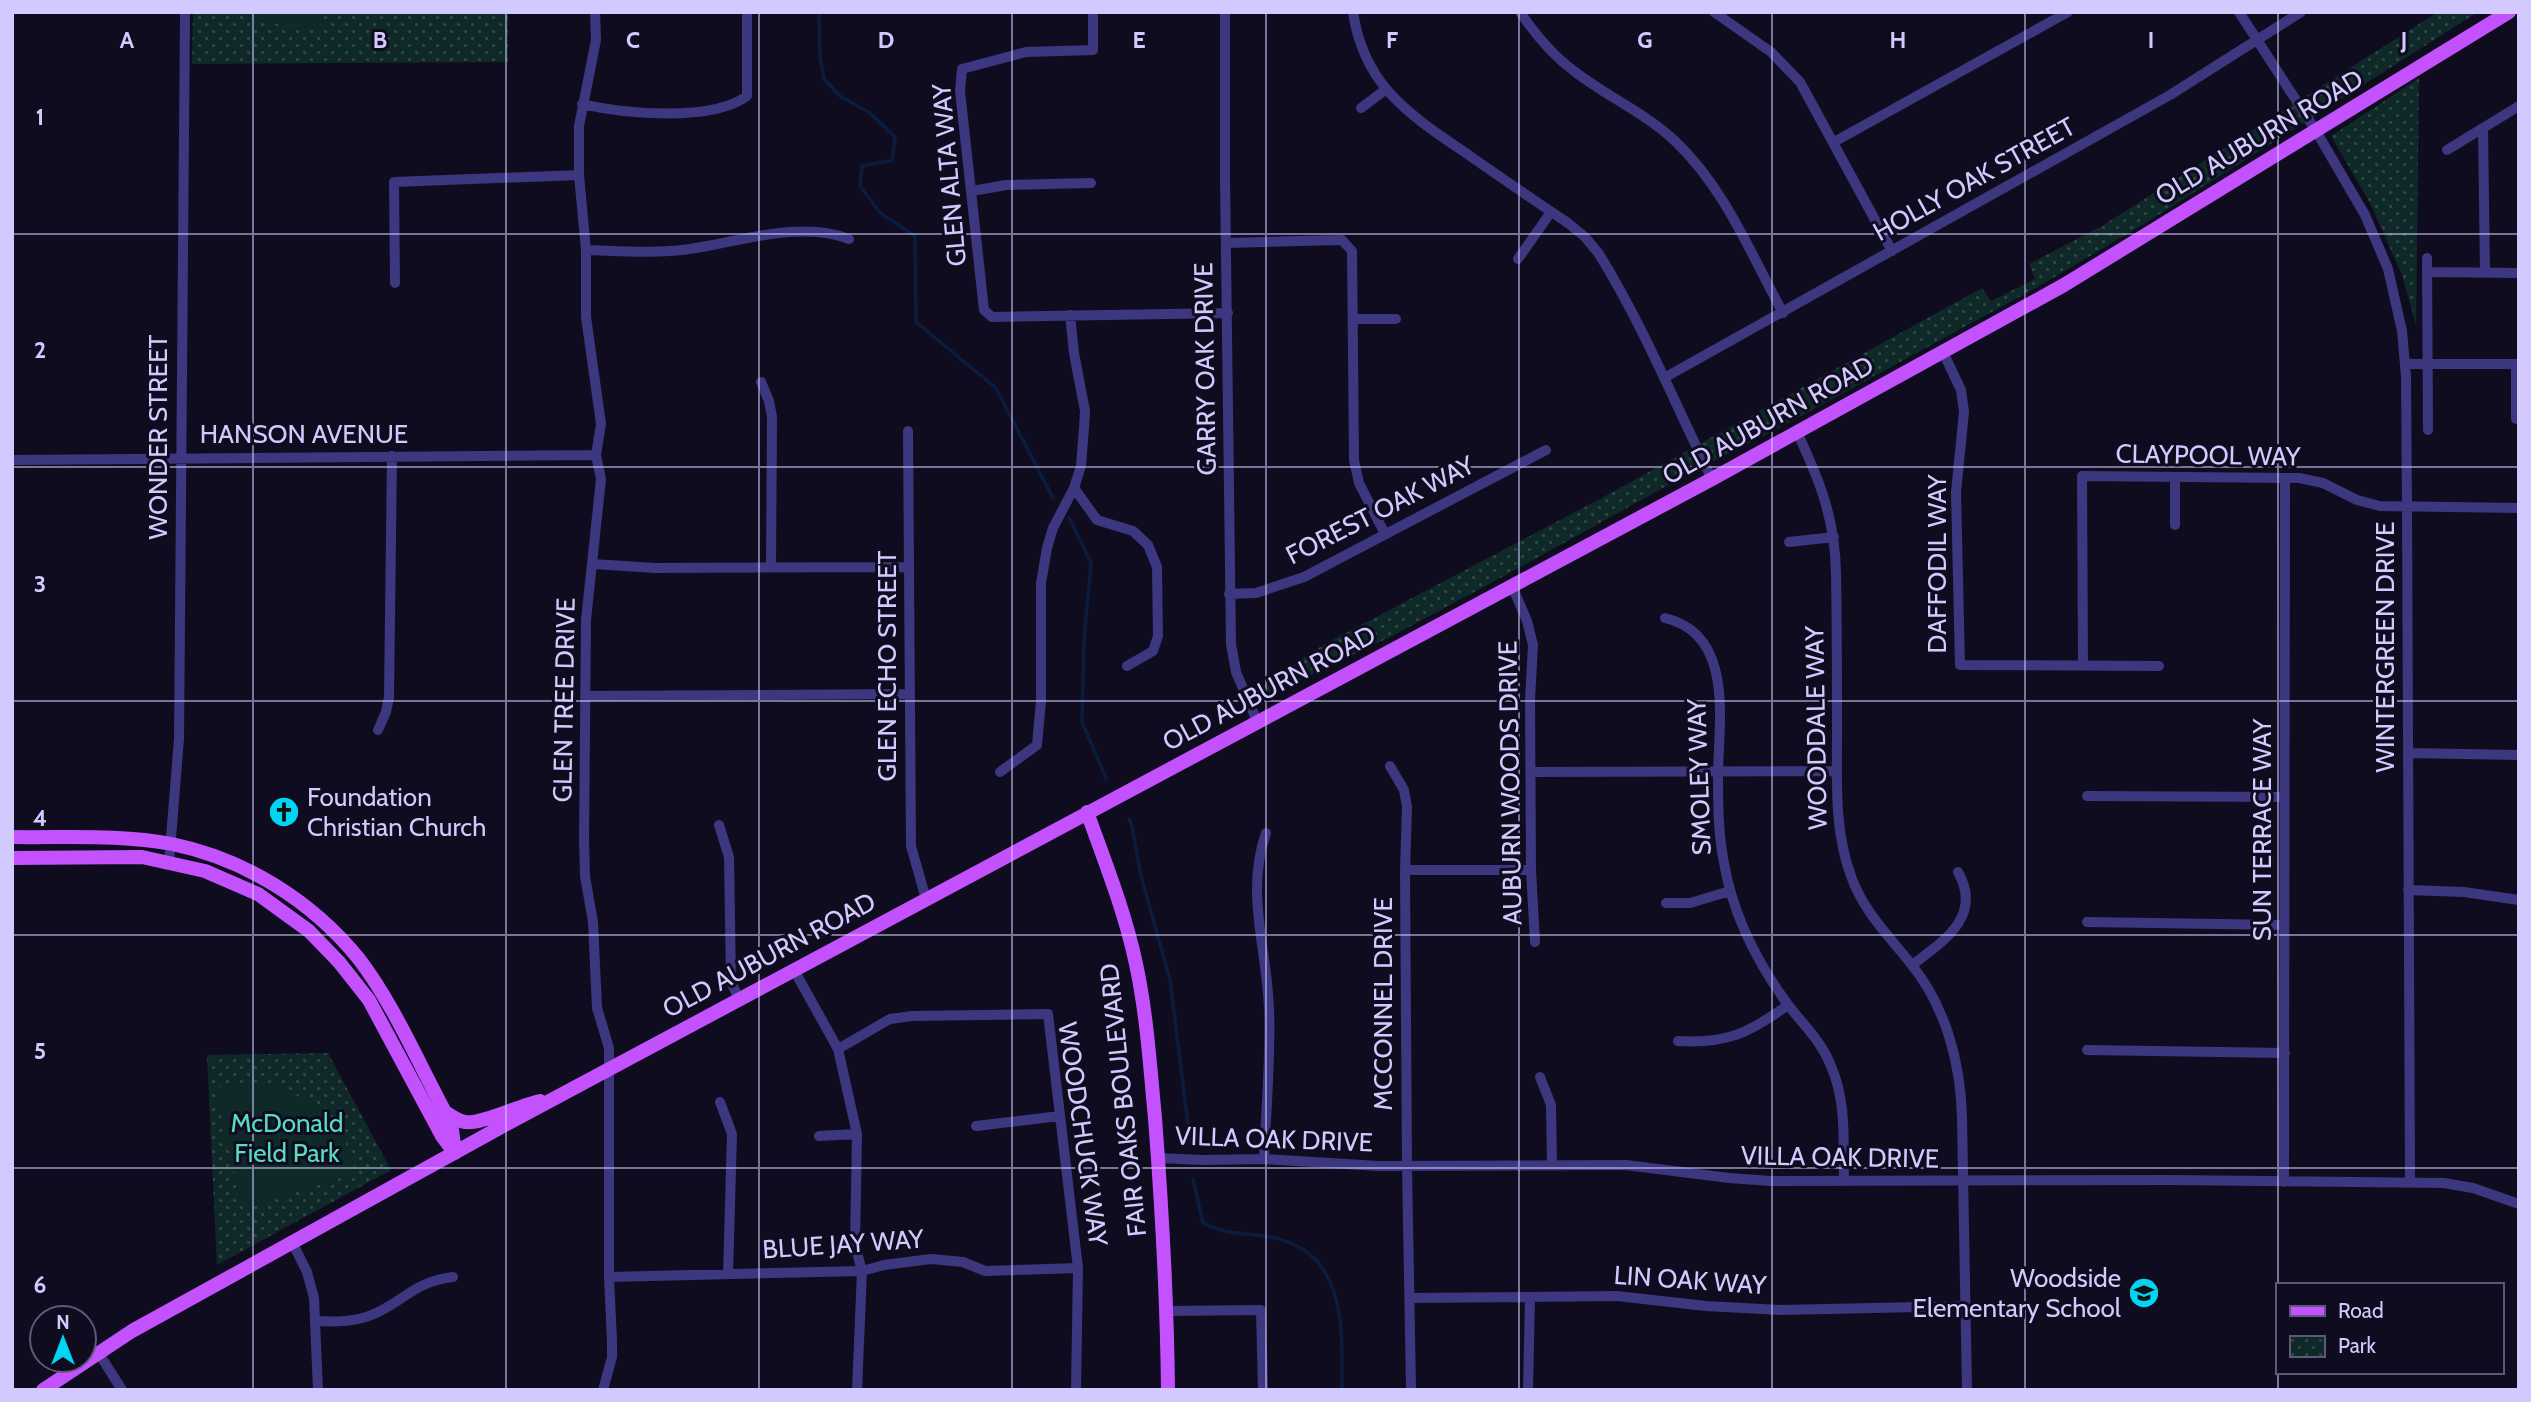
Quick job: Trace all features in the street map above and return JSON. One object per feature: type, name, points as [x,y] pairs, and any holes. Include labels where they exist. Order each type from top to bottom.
[{"type":"main road","name":"OLD AUBURN ROAD","points":[[43,1390],[132,1331],[292,1242],[1087,812],[1712,479],[2064,285],[2509,12]]},
{"type":"main road","name":"FAIR OAKS BOULEVARD","points":[[1087,812],[1110,875],[1136,966],[1150,1068],[1158,1158],[1168,1311],[1168,1390]]},
{"type":"main road","points":[[12,837],[136,839],[171,844],[209,854],[256,874],[292,895],[330,927],[359,960],[387,1003],[445,1112],[452,1130],[455,1153]]},
{"type":"main road","points":[[12,858],[142,857],[223,878],[258,894],[309,931],[339,962],[369,1000],[442,1136],[455,1153]]},
{"type":"main road","points":[[445,1112],[462,1122],[471,1122],[522,1104],[554,1099]]},
{"type":"street","name":"WONDER STREET","points":[[169,862],[179,739],[185,12]]},
{"type":"street","name":"GLEN TREE DRIVE","points":[[595,12],[596,40],[579,126],[579,175],[586,250],[586,317],[601,424],[596,455],[601,479],[586,620],[585,876],[593,922],[597,1008],[609,1048],[609,1277],[612,1357],[603,1390]]},
{"type":"street","points":[[582,104],[616,111],[659,114],[689,112],[739,102],[747,96],[747,12]]},
{"type":"street","name":"GLEN ALTA WAY","points":[[1070,315],[992,317],[984,310],[960,91],[962,69],[1026,52],[1093,50],[1093,12]]},
{"type":"street","name":"GARRY OAK DRIVE","points":[[1225,12],[1229,594],[1234,664],[1257,721]]},
{"type":"street","points":[[1353,12],[1366,59],[1385,90],[1419,121],[1585,237],[1599,254],[1664,378],[1712,479]]},
{"type":"street","points":[[1520,12],[1544,44],[1571,69],[1653,124],[1690,156],[1720,196],[1783,313]]},
{"type":"street","points":[[1714,12],[1783,63],[1809,95],[1892,251]]},
{"type":"street","points":[[1834,142],[2068,12]]},
{"type":"street","name":"WINTERGREEN DRIVE","points":[[2239,12],[2347,182],[2378,242],[2396,300],[2405,364],[2410,1182]]},
{"type":"street","name":"HOLLY OAK STREET","points":[[1664,378],[2170,95],[2301,12]]},
{"type":"street","points":[[1361,108],[1385,90]]},
{"type":"street","points":[[2447,150],[2519,106]]},
{"type":"street","points":[[2483,129],[2485,272]]},
{"type":"street","points":[[395,283],[394,182],[579,175]]},
{"type":"street","points":[[972,191],[1006,185],[1091,183]]},
{"type":"street","points":[[1518,259],[1550,212]]},
{"type":"street","points":[[586,250],[661,252],[786,232],[838,235],[849,239]]},
{"type":"street","points":[[1226,243],[1342,240],[1352,251],[1354,460],[1359,483],[1385,534]]},
{"type":"street","points":[[2427,258],[2428,430]]},
{"type":"street","points":[[2428,272],[2519,273]]},
{"type":"street","points":[[1000,772],[1037,745],[1041,701],[1041,583],[1046,548],[1053,528],[1074,488],[1081,466],[1085,411],[1070,315],[1228,313]]},
{"type":"street","points":[[1354,319],[1396,319]]},
{"type":"street","name":"DAFFODIL WAY","points":[[1943,352],[1961,390],[1964,412],[1956,492],[1960,665],[2159,666]]},
{"type":"street","points":[[2405,364],[2518,364],[2516,419]]},
{"type":"street","points":[[761,382],[772,417],[771,567]]},
{"type":"street","name":"GLEN ECHO STREET","points":[[908,431],[911,846],[926,899]]},
{"type":"street","name":"WOODDALE WAY","points":[[1797,432],[1821,485],[1834,537],[1839,833],[1852,881],[1875,919],[1912,965],[1934,1002],[1947,1031],[1955,1059],[1962,1107],[1967,1390]]},
{"type":"street","name":"FOREST OAK WAY","points":[[1229,594],[1256,593],[1284,585],[1546,450]]},
{"type":"street","name":"HANSON AVENUE","points":[[12,460],[596,455]]},
{"type":"street","points":[[378,730],[389,697],[392,456]]},
{"type":"street","name":"CLAYPOOL WAY","points":[[2083,666],[2082,476],[2315,480],[2372,505],[2519,508]]},
{"type":"street","points":[[2175,477],[2175,525]]},
{"type":"street","name":"SUN TERRACE WAY","points":[[2284,1182],[2285,478]]},
{"type":"street","points":[[1074,488],[1097,520],[1133,531],[1148,545],[1157,567],[1158,636],[1153,651],[1127,666]]},
{"type":"street","points":[[1790,542],[1834,537]]},
{"type":"street","points":[[593,564],[655,568],[909,567]]},
{"type":"street","name":"AUBURN WOODS DRIVE","points":[[1511,586],[1532,638],[1531,870],[1535,942]]},
{"type":"street","name":"SMOLEY WAY","points":[[1665,618],[1683,624],[1696,633],[1706,646],[1716,675],[1721,700],[1718,773],[1720,840],[1730,891],[1754,952],[1788,1005],[1820,1044],[1836,1080],[1843,1110],[1844,1181]]},
{"type":"street","points":[[585,696],[910,694]]},
{"type":"street","points":[[2408,753],[2519,755]]},
{"type":"street","name":"MCCONNEL DRIVE","points":[[1390,766],[1406,797],[1407,1166],[1411,1390]]},
{"type":"street","points":[[1531,772],[1837,771]]},
{"type":"street","points":[[2087,796],[2284,797]]},
{"type":"street","points":[[719,824],[730,857],[731,982],[739,999]]},
{"type":"street","points":[[1265,1159],[1269,1009],[1258,926],[1256,887],[1257,870],[1266,834]]},
{"type":"street","points":[[1405,870],[1531,870]]},
{"type":"street","points":[[1912,965],[1948,937],[1958,923],[1966,899],[1965,887],[1958,872]]},
{"type":"street","points":[[2408,890],[2464,892],[2519,900]]},
{"type":"street","points":[[1666,903],[1690,903],[1730,891]]},
{"type":"street","points":[[2087,922],[2284,925]]},
{"type":"street","points":[[794,970],[838,1048],[857,1133],[855,1245],[862,1271],[857,1390]]},
{"type":"street","points":[[1678,1041],[1705,1042],[1736,1037],[1760,1025],[1788,1005]]},
{"type":"street","name":"WOODCHUCK WAY","points":[[838,1048],[890,1019],[912,1016],[1048,1014],[1078,1268],[1076,1390]]},
{"type":"street","points":[[2087,1050],[2285,1053]]},
{"type":"street","points":[[1540,1077],[1551,1105],[1552,1165]]},
{"type":"street","points":[[720,1102],[732,1134],[728,1274]]},
{"type":"street","points":[[976,1126],[1060,1116]]},
{"type":"street","points":[[819,1136],[857,1133]]},
{"type":"street","name":"VILLA OAK DRIVE","points":[[1158,1158],[1265,1159],[1407,1166],[1638,1166],[1757,1181],[2169,1180],[2444,1183],[2473,1188],[2519,1204]]},
{"type":"street","points":[[292,1242],[310,1280],[318,1390]]},
{"type":"street","name":"BLUE JAY WAY","points":[[609,1277],[862,1271],[884,1265],[932,1259],[963,1262],[985,1271],[1078,1268]]},
{"type":"street","points":[[315,1321],[345,1321],[369,1316],[420,1285],[453,1277]]},
{"type":"street","name":"LIN OAK WAY","points":[[1410,1298],[1617,1296],[1706,1306],[1781,1310],[1966,1306]]},
{"type":"street","points":[[1528,1390],[1530,1297]]},
{"type":"street","points":[[1168,1311],[1261,1310],[1263,1390]]},
{"type":"street","points":[[99,1352],[122,1390]]},
{"type":"green space","points":[[193,12],[508,12],[508,62],[192,64]]},
{"type":"green space","points":[[244,12],[320,12],[320,27],[269,23],[250,17]]},
{"type":"green space","points":[[2438,12],[2478,12],[2149,221],[2036,288],[1392,636],[1267,696],[1257,690],[1323,645],[1600,499],[1982,288],[1991,301],[2035,279],[2029,264],[2102,226]]},
{"type":"green space","points":[[2419,78],[2416,325],[2402,275],[2370,203],[2331,136]]},
{"type":"green space","name":"McDonald Field Park","points":[[328,1053],[391,1170],[217,1265],[207,1055]]},
{"type":"green space","points":[[259,1082],[294,1094],[322,1113],[343,1139],[356,1173],[254,1205],[240,1199],[215,1089],[239,1083]]},
{"type":"waterway","points":[[819,12],[820,58],[824,79],[841,97],[869,112],[895,137],[892,160],[862,166],[860,186],[880,213],[915,236],[916,322],[996,388],[1053,498]]},
{"type":"waterway","points":[[1069,517],[1091,563],[1084,640],[1082,722],[1106,778]]},
{"type":"waterway","points":[[1129,819],[1141,876],[1170,980],[1190,1141]]},
{"type":"waterway","points":[[1193,1179],[1203,1223],[1220,1230],[1270,1237],[1295,1245],[1314,1258],[1327,1275],[1340,1318],[1342,1390]]},
{"type":"place","name":"Foundation Christian Church","points":[[284,812]]},
{"type":"place","name":"Woodside Elementary School","points":[[2144,1293]]}]
